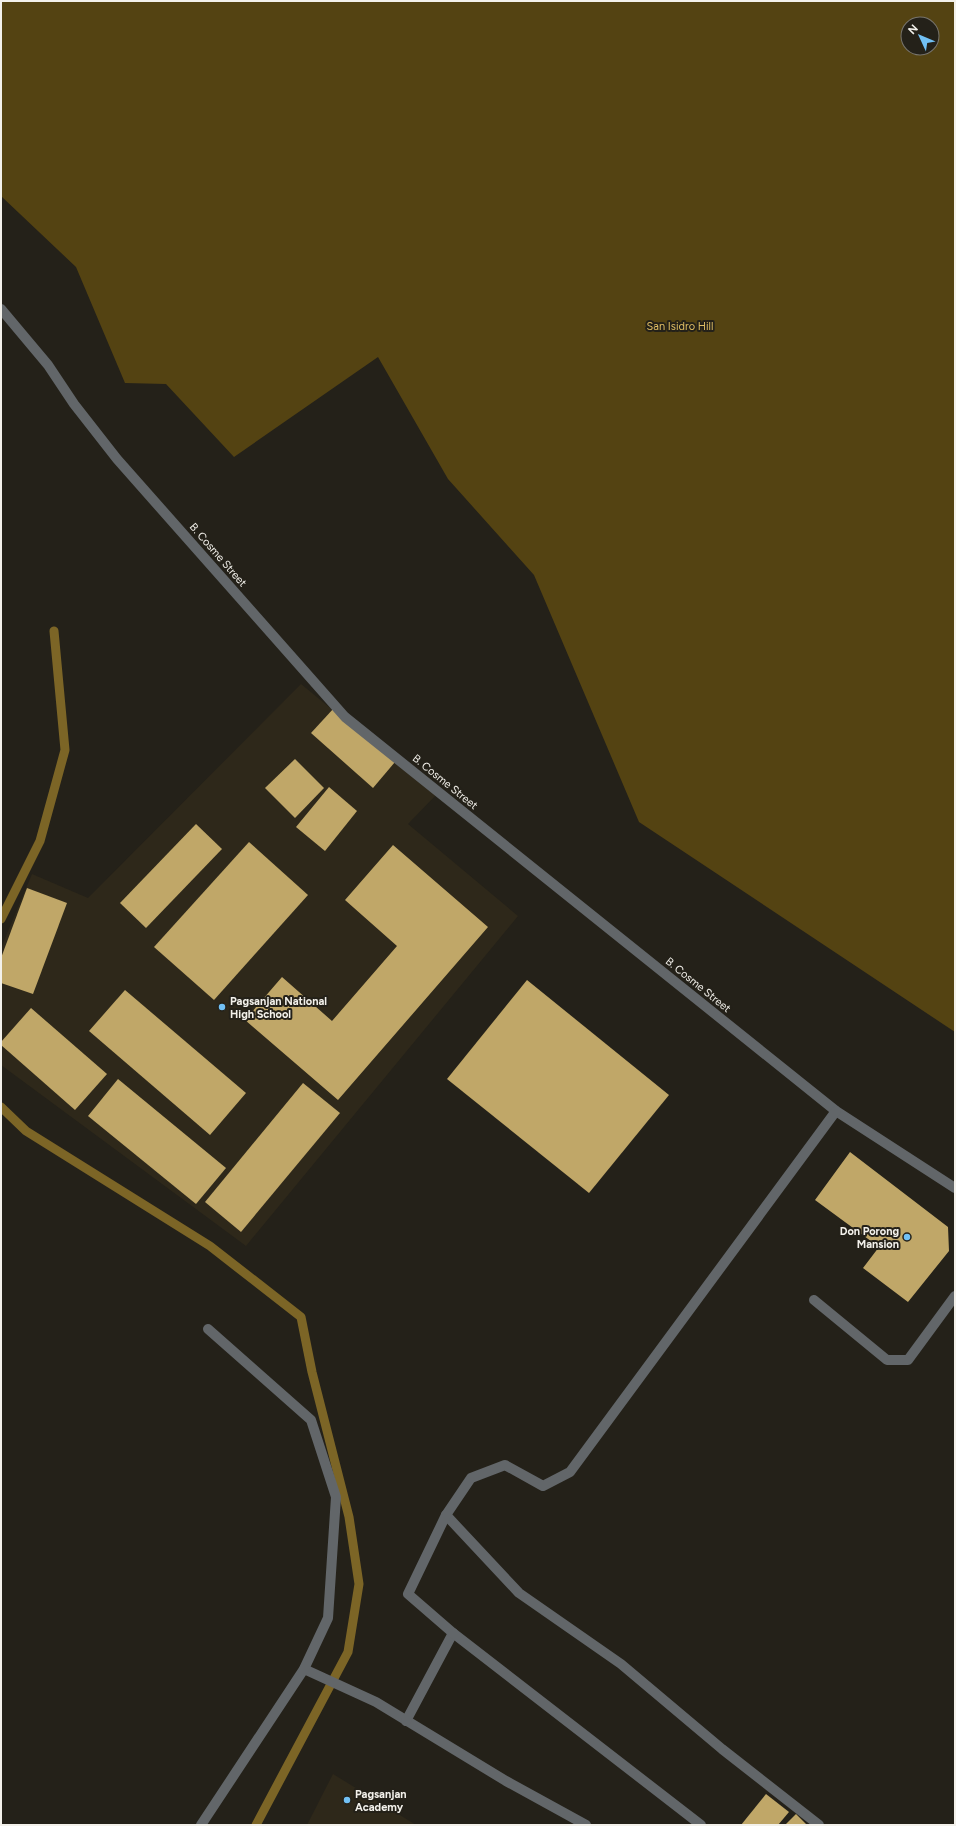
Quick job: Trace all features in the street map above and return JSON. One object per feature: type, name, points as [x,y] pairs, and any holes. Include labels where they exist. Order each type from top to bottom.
[{"type":"street","name":"B. Cosme Street","points":[[1,309],[48,365],[74,404],[117,459],[345,717],[836,1111],[955,1188]]},
{"type":"street","points":[[701,1825],[452,1633],[408,1594],[446,1514],[471,1478],[505,1465],[543,1486],[570,1472],[836,1111]]},
{"type":"street","points":[[814,1300],[887,1360],[908,1360],[955,1296]]},
{"type":"street","points":[[201,1825],[304,1669],[328,1618],[336,1498],[312,1420],[208,1328]]},
{"type":"street","points":[[446,1514],[519,1593],[621,1664],[722,1748],[819,1825]]},
{"type":"street","points":[[406,1721],[452,1633]]},
{"type":"street","points":[[304,1669],[376,1702],[506,1780],[586,1825]]},
{"type":"shaded area","name":"Pagsanjan National High School","points":[[301,684],[436,795],[408,824],[518,916],[246,1246],[1,1065],[1,948],[32,874],[88,898]]},
{"type":"shaded area","name":"Pagsanjan Academy","points":[[333,1774],[416,1825],[307,1825]]},
{"type":"green space","name":"San Isidro Hill","points":[[1,1],[955,1],[955,1032],[639,822],[534,575],[448,479],[378,357],[234,457],[166,384],[125,383],[76,267],[1,196]]},
{"type":"building","points":[[334,708],[395,762],[373,788],[311,733]]},
{"type":"building","points":[[295,759],[324,788],[295,818],[265,788]]},
{"type":"building","points":[[329,787],[357,811],[325,851],[296,827]]},
{"type":"building","points":[[196,824],[222,849],[146,928],[120,903]]},
{"type":"building","points":[[249,842],[308,895],[214,1000],[154,947]]},
{"type":"building","points":[[393,845],[488,927],[338,1100],[245,1020],[282,977],[332,1021],[397,946],[345,900]]},
{"type":"building","points":[[27,888],[67,903],[33,994],[1,983],[1,958]]},
{"type":"building","points":[[527,980],[669,1095],[589,1193],[447,1079]]},
{"type":"building","points":[[125,990],[246,1093],[210,1135],[89,1031]]},
{"type":"building","points":[[31,1008],[107,1074],[75,1110],[1,1045],[1,1042]]},
{"type":"building","points":[[118,1079],[226,1168],[196,1204],[88,1116]]},
{"type":"building","points":[[303,1083],[340,1113],[241,1232],[205,1202]]},
{"type":"building","name":"Don Porong Mansion","points":[[850,1152],[948,1227],[949,1251],[908,1302],[863,1268],[879,1247],[815,1200]]},
{"type":"building","points":[[766,1794],[789,1812],[778,1825],[741,1825]]},
{"type":"building","points":[[796,1814],[807,1825],[785,1825]]},
{"type":"waterway","points":[[1,919],[40,841],[65,750],[54,631]]},
{"type":"waterway","points":[[1,1107],[26,1131],[210,1246],[301,1317],[312,1372],[349,1517],[359,1584],[348,1652],[256,1825]]},
{"type":"place","name":"Pagsanjan National High School","points":[[222,1007]]},
{"type":"place","name":"Don Porong Mansion","points":[[907,1237]]},
{"type":"place","name":"Pagsanjan Academy","points":[[347,1800]]}]
